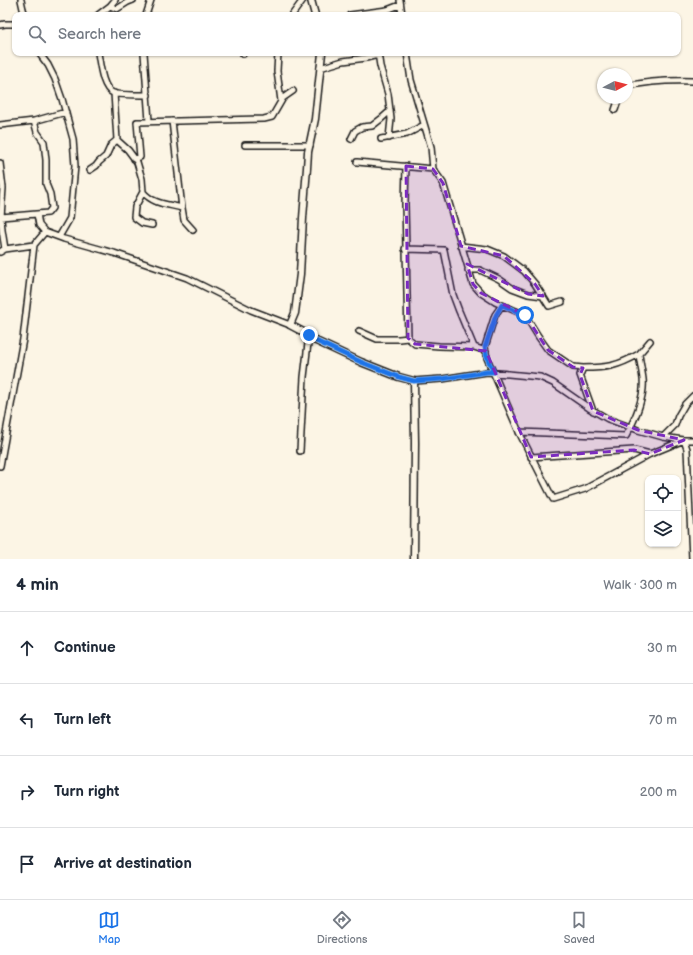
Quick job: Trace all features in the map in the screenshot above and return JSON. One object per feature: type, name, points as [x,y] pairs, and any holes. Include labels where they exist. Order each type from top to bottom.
[{"type":"street","points":[[21,0],[24,12]]},
{"type":"street","points":[[102,12],[115,0]]},
{"type":"street","points":[[110,6],[117,9],[133,0]]},
{"type":"street","points":[[147,12],[150,0]]},
{"type":"street","points":[[294,12],[303,0]]},
{"type":"street","points":[[311,0],[314,12]]},
{"type":"street","points":[[372,12],[387,10],[400,3]]},
{"type":"street","points":[[0,25],[12,24]]},
{"type":"street","points":[[41,56],[55,79],[73,139],[75,166],[70,218],[59,237]]},
{"type":"street","points":[[99,56],[102,74],[107,87],[114,93],[148,95]]},
{"type":"street","points":[[144,56],[149,121]]},
{"type":"street","points":[[278,56],[277,71],[281,101]]},
{"type":"street","points":[[290,325],[295,313],[300,274],[306,168],[322,56]]},
{"type":"street","points":[[320,68],[343,61],[372,56]]},
{"type":"street","points":[[378,56],[388,94],[391,119],[389,138]]},
{"type":"street","points":[[407,56],[411,80],[430,147],[433,169],[443,183],[473,284],[486,296],[525,315],[548,350],[573,367],[610,367],[639,354],[650,341]]},
{"type":"street","points":[[633,85],[645,82],[675,80],[693,81]]},
{"type":"street","points":[[134,159],[140,157],[137,122],[264,119],[272,117],[283,98],[293,91]]},
{"type":"street","points":[[114,93],[117,140],[128,150],[137,162],[142,178],[143,192],[135,207],[134,217],[142,223],[152,225]]},
{"type":"street","points":[[615,110],[617,104]]},
{"type":"street","points":[[351,139],[355,131],[362,127],[372,126],[390,111]]},
{"type":"street","points":[[0,125],[34,121],[66,112]]},
{"type":"street","points":[[1,217],[48,213],[52,208],[50,194],[46,184],[44,142],[37,132],[34,121]]},
{"type":"street","points":[[172,121],[184,220],[193,230]]},
{"type":"street","points":[[381,139],[407,134],[424,125]]},
{"type":"street","points":[[90,170],[106,156],[111,145],[117,140]]},
{"type":"street","points":[[245,144],[310,145]]},
{"type":"street","points":[[357,162],[433,169]]},
{"type":"street","points":[[0,163],[3,188],[1,217],[3,250],[34,245]]},
{"type":"street","points":[[406,166],[405,249],[408,338],[415,344],[474,347],[486,350]]},
{"type":"street","points":[[143,192],[147,197],[157,202],[182,208]]},
{"type":"street","points":[[37,214],[39,225],[45,232],[187,278],[251,310],[290,325],[309,335],[316,341],[361,362],[399,377],[414,381],[442,379],[487,372],[540,377],[553,383],[608,419],[663,437],[693,440]]},
{"type":"street","points":[[0,466],[24,340],[34,245],[45,232]]},
{"type":"street","points":[[461,246],[487,250],[504,256],[524,271],[535,284],[549,306],[562,302]]},
{"type":"street","points":[[405,249],[444,250],[453,295],[474,347]]},
{"type":"street","points":[[468,270],[480,270],[499,279],[512,288],[528,294],[543,296]]},
{"type":"street","points":[[502,305],[493,322],[485,347],[487,358],[519,432],[553,499],[585,489],[650,454],[693,437]]},
{"type":"street","points":[[359,331],[377,339],[399,340],[408,338]]},
{"type":"street","points":[[300,450],[303,392],[309,335]]},
{"type":"street","points":[[519,432],[626,436],[631,427],[643,393],[643,380],[639,354]]},
{"type":"street","points":[[583,368],[580,375],[594,411]]},
{"type":"street","points":[[414,381],[416,442],[414,559]]},
{"type":"street","points":[[663,437],[674,425],[685,404],[693,396]]},
{"type":"street","points":[[684,440],[687,449],[692,559]]},
{"type":"street","points":[[531,457],[634,450],[650,454]]},
{"type":"highlighted area","points":[[406,166],[433,169],[443,183],[461,246],[504,256],[535,284],[543,296],[528,294],[467,264],[473,284],[481,293],[525,315],[548,350],[573,367],[583,368],[580,375],[593,411],[638,430],[684,440],[650,454],[634,450],[531,457],[486,351],[415,344],[408,338]]},
{"type":"route","points":[[309,335],[316,341],[361,362],[399,377],[414,381],[442,379],[494,372],[487,358],[485,347],[496,315],[502,305],[525,315]]}]
